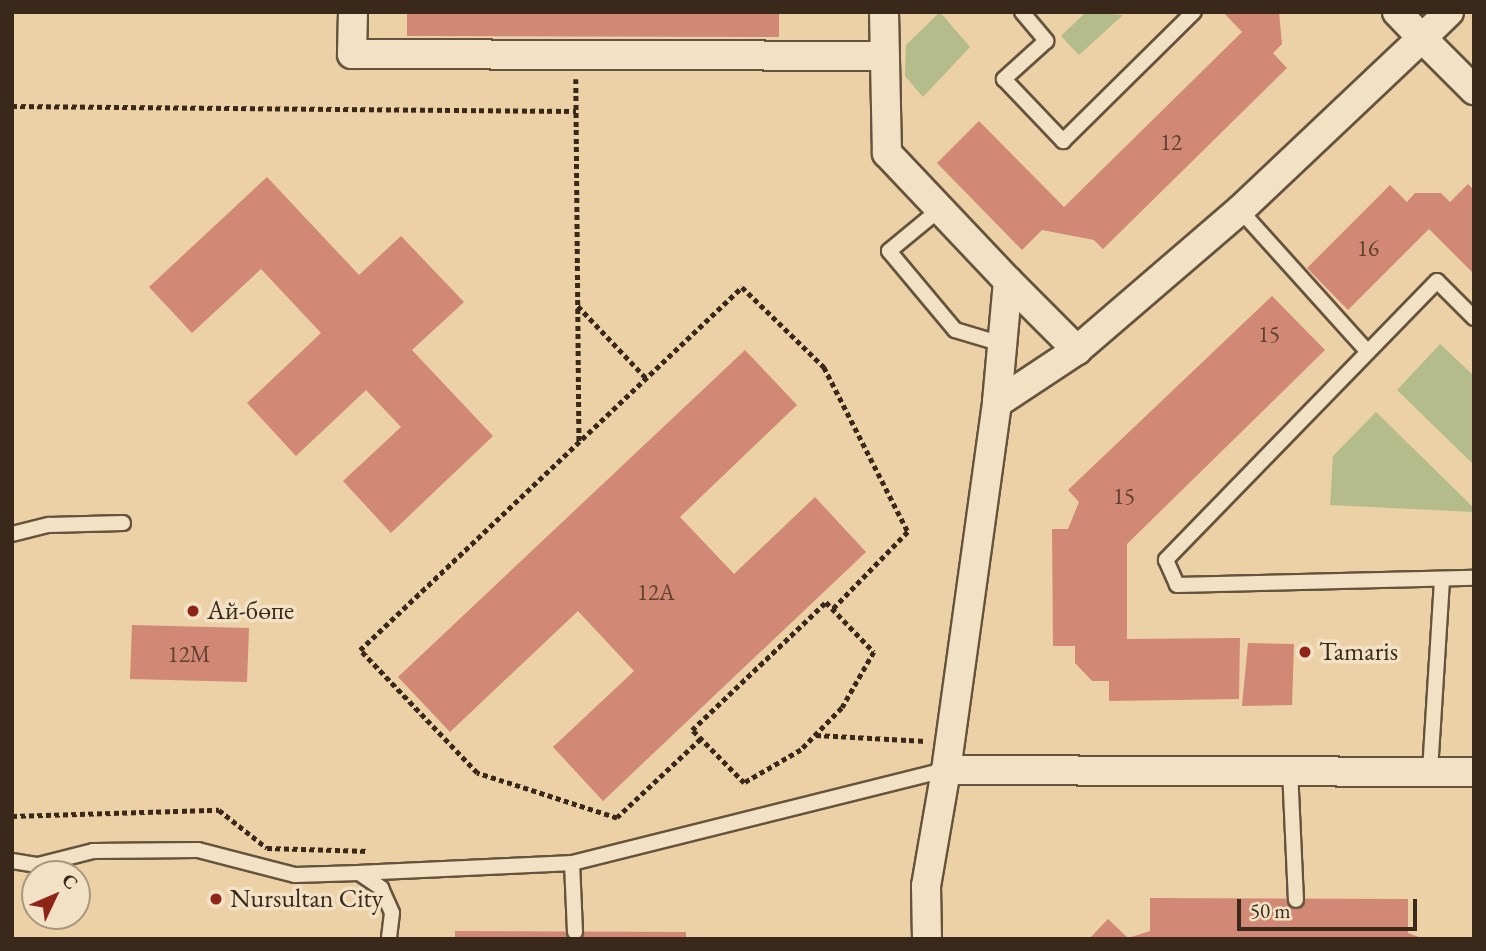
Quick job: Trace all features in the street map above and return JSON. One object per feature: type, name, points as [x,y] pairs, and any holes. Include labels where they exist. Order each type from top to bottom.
[{"type":"street","points":[[353,12],[352,54],[575,58],[885,56]]},
{"type":"street","points":[[884,12],[887,153],[1077,350]]},
{"type":"street","points":[[1397,12],[1474,90]]},
{"type":"street","points":[[997,403],[1077,350],[1240,211],[1449,12]]},
{"type":"street","points":[[927,939],[926,886],[946,770],[997,403],[1008,281]]},
{"type":"street","points":[[946,770],[1290,769],[1474,772]]},
{"type":"lane","points":[[1022,12],[1046,41],[1004,79],[1063,141],[1194,12]]},
{"type":"lane","points":[[940,209],[889,251],[955,330],[1002,344]]},
{"type":"lane","points":[[1240,211],[1366,350]]},
{"type":"lane","points":[[1474,318],[1437,281],[1366,350],[1166,560],[1177,585],[1474,578]]},
{"type":"lane","points":[[12,534],[49,525],[123,523]]},
{"type":"lane","points":[[1430,771],[1442,579]]},
{"type":"lane","points":[[1290,769],[1297,900]]},
{"type":"lane","points":[[12,861],[38,865],[93,851],[198,850],[295,875],[572,863],[946,770]]},
{"type":"lane","points":[[572,863],[575,932]]},
{"type":"lane","points":[[359,873],[381,888],[392,912],[389,939]]},
{"type":"path","points":[[575,58],[579,441]]},
{"type":"path","points":[[12,106],[576,111]]},
{"type":"path","points":[[701,739],[617,818],[477,773],[360,650],[742,287],[824,367],[908,532],[833,609]]},
{"type":"path","points":[[578,305],[646,378]]},
{"type":"path","points":[[826,602],[833,609],[874,652],[842,708],[815,735],[744,783],[692,730],[826,602]]},
{"type":"path","points":[[815,735],[949,742]]},
{"type":"path","points":[[12,816],[219,810],[267,848],[375,852]]},
{"type":"green space","points":[[940,12],[970,47],[923,97],[905,76],[906,45]]},
{"type":"green space","points":[[1086,12],[1123,15],[1079,55],[1061,36]]},
{"type":"green space","points":[[1440,344],[1474,376],[1474,465],[1397,390]]},
{"type":"green space","points":[[1376,412],[1474,508],[1474,512],[1330,505],[1333,456]]},
{"type":"building","points":[[407,12],[779,12],[779,37],[407,36]]},
{"type":"building","points":[[1223,12],[1279,12],[1282,44],[1273,53],[1287,68],[1103,249],[1094,240],[1042,230],[1022,250],[937,163],[979,121],[1064,207],[1242,32]]},
{"type":"building","points":[[267,177],[359,275],[401,236],[464,302],[412,350],[493,436],[391,533],[343,481],[401,427],[366,390],[296,456],[247,403],[321,333],[261,269],[192,333],[149,287]]},
{"type":"building","points":[[1468,184],[1474,190],[1474,274],[1429,229],[1348,310],[1307,268],[1390,185],[1407,202],[1415,193],[1441,193],[1450,202]]},
{"type":"building","points":[[1272,296],[1325,350],[1127,544],[1127,639],[1240,638],[1239,699],[1109,701],[1109,681],[1092,681],[1075,663],[1075,646],[1053,646],[1052,529],[1068,529],[1079,502],[1068,490]]},
{"type":"building","points":[[745,350],[797,405],[680,517],[734,574],[815,497],[866,552],[603,801],[553,747],[634,671],[578,611],[450,732],[398,677]]},
{"type":"building","points":[[132,625],[249,628],[247,682],[130,679]]},
{"type":"building","points":[[1248,643],[1294,644],[1292,705],[1242,706]]},
{"type":"building","points":[[1150,898],[1408,899],[1408,933],[1424,939],[1089,939],[1108,919],[1128,938],[1150,931]]},
{"type":"building","points":[[455,931],[686,932],[686,939],[455,939]]},
{"type":"place","name":"Ай-бөпе","points":[[193,611]]},
{"type":"place","name":"Tamaris","points":[[1305,652]]},
{"type":"place","name":"Nursultan City","points":[[216,899]]}]
